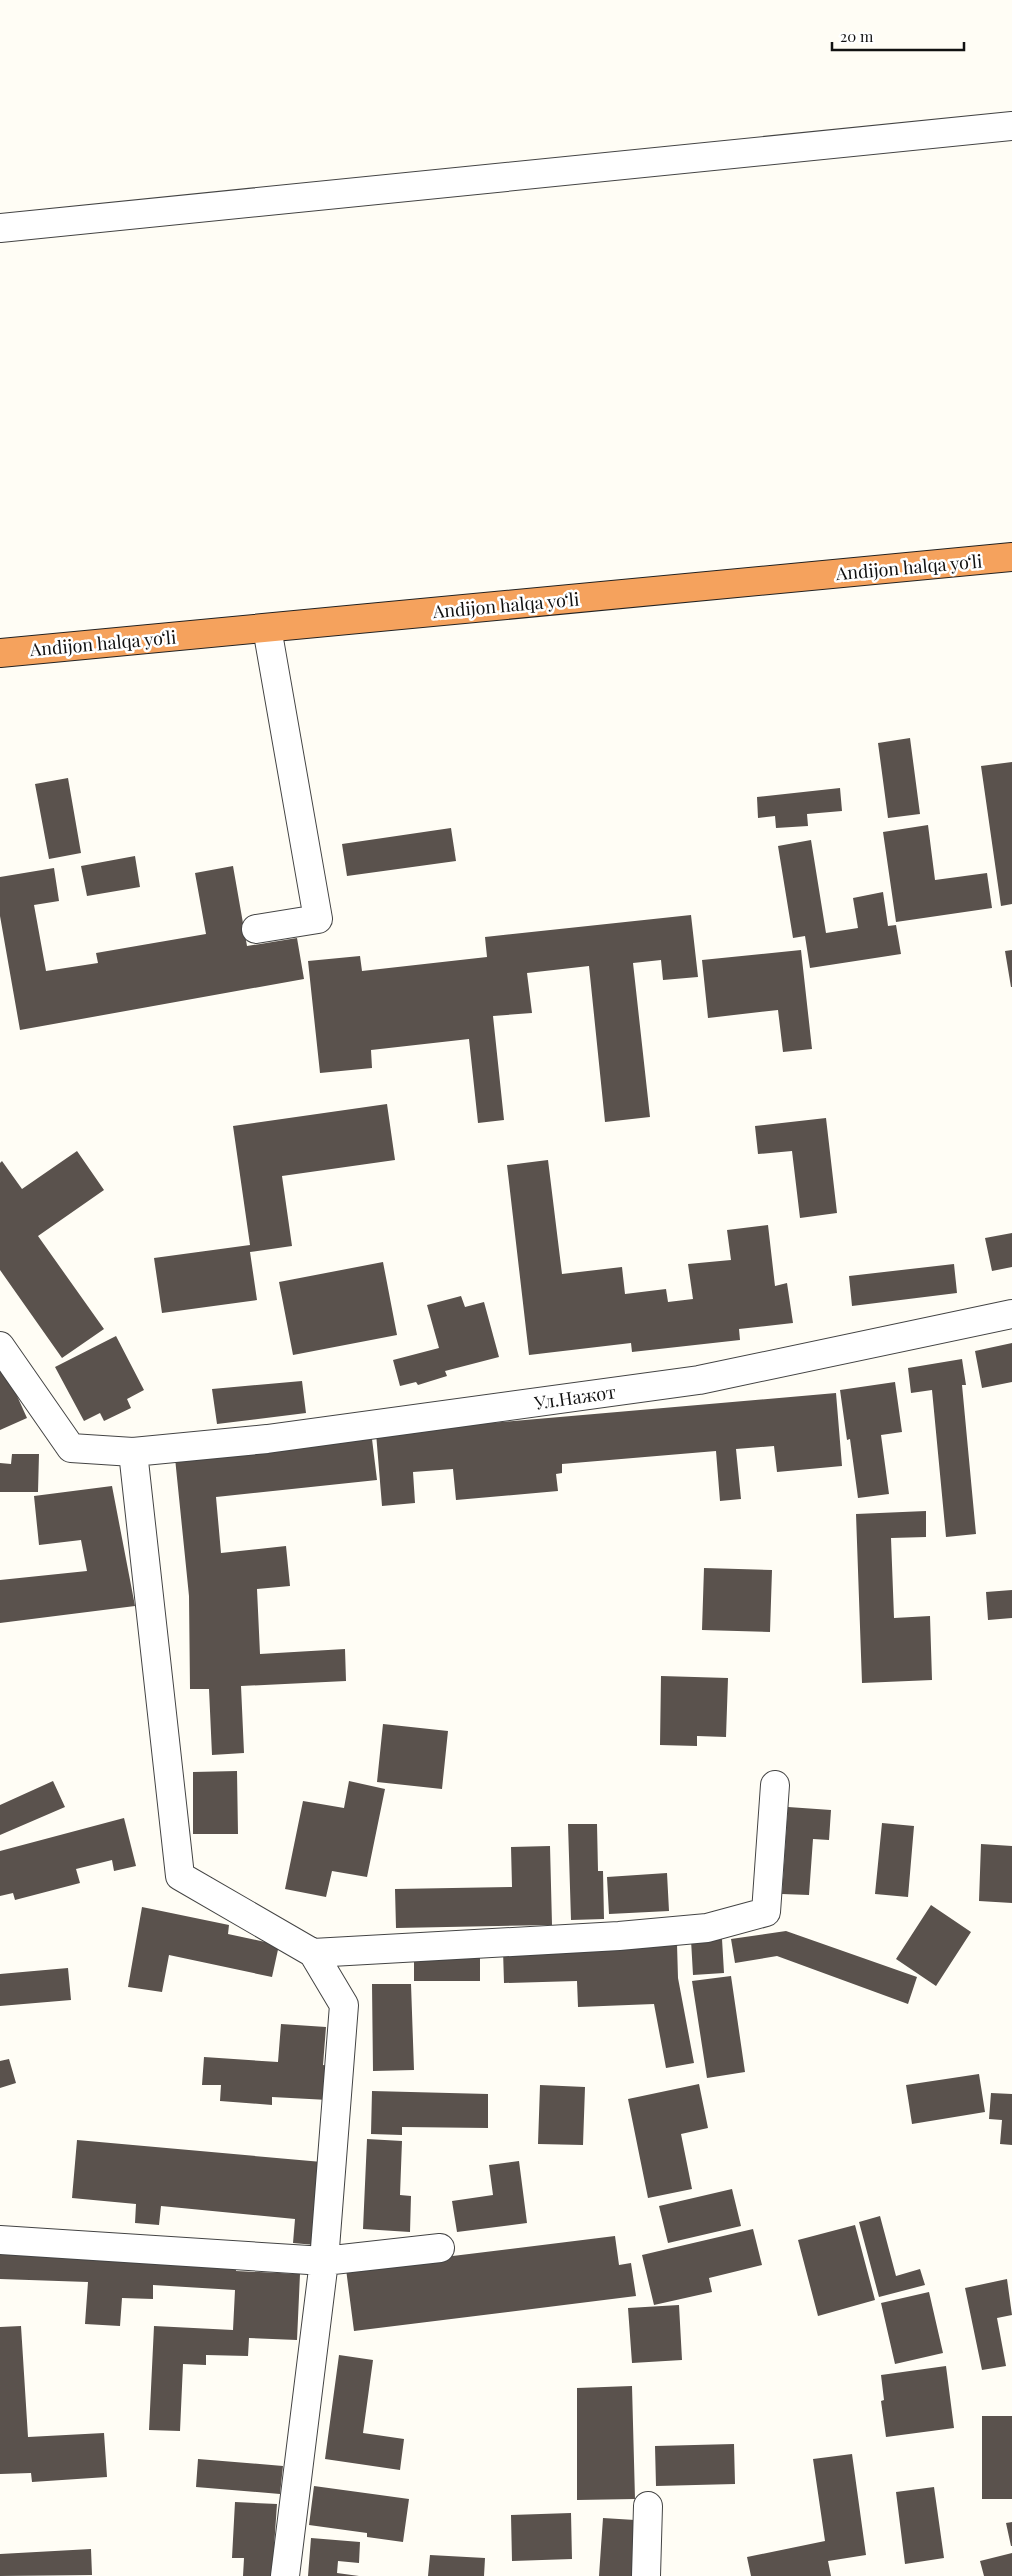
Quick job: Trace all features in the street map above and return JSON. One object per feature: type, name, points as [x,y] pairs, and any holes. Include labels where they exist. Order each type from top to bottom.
[{"type":"highway","name":"Andijon halqa yo‘li","points":[[0,653],[1012,557]]},
{"type":"street","points":[[0,228],[1012,126]]},
{"type":"street","points":[[256,929],[318,919],[267,628]]},
{"type":"street","name":"Ул.Нажот","points":[[0,1346],[71,1448],[133,1452],[267,1439],[700,1380],[1012,1314]]},
{"type":"street","points":[[133,1452],[180,1876],[313,1953],[344,2005],[324,2261],[285,2576]]},
{"type":"street","points":[[313,1953],[697,1929],[766,1912],[775,1785]]},
{"type":"street","points":[[0,2240],[324,2261],[440,2248]]},
{"type":"street","points":[[646,2576],[648,2506]]},
{"type":"building","points":[[910,738],[920,814],[888,818],[878,743]]},
{"type":"building","points":[[1012,762],[1012,904],[1001,906],[981,766]]},
{"type":"building","points":[[68,778],[81,853],[49,859],[35,784]]},
{"type":"building","points":[[840,788],[842,811],[807,814],[808,826],[776,828],[775,816],[758,818],[757,797]]},
{"type":"building","points":[[928,825],[935,880],[987,873],[992,908],[896,922],[883,832]]},
{"type":"building","points":[[451,828],[456,861],[347,876],[342,844]]},
{"type":"building","points":[[811,840],[826,933],[858,928],[853,898],[883,892],[888,926],[896,925],[901,954],[810,968],[805,936],[793,938],[778,846]]},
{"type":"building","points":[[135,856],[140,887],[87,896],[81,866]]},
{"type":"building","points":[[233,866],[247,946],[297,938],[304,979],[20,1030],[0,916],[0,877],[54,868],[59,901],[34,905],[46,971],[98,963],[96,953],[206,934],[195,873]]},
{"type":"building","points":[[691,915],[698,977],[663,980],[661,960],[633,963],[650,1117],[605,1122],[589,966],[527,973],[532,1013],[493,1016],[504,1120],[478,1123],[469,1039],[371,1050],[372,1068],[320,1073],[308,961],[360,956],[362,971],[487,957],[485,937]]},
{"type":"building","points":[[801,950],[812,1049],[783,1052],[778,1010],[708,1018],[702,960]]},
{"type":"building","points":[[1012,950],[1012,987],[1011,987],[1005,951]]},
{"type":"building","points":[[387,1104],[395,1160],[282,1176],[292,1246],[250,1252],[257,1300],[162,1313],[154,1258],[250,1245],[233,1126]]},
{"type":"building","points":[[826,1118],[837,1213],[800,1218],[792,1151],[758,1154],[755,1126]]},
{"type":"building","points":[[77,1151],[104,1190],[38,1236],[104,1329],[62,1358],[0,1270],[0,1163],[2,1161],[22,1189]]},
{"type":"building","points":[[548,1160],[562,1274],[622,1267],[625,1294],[666,1289],[668,1302],[693,1299],[688,1264],[731,1260],[727,1230],[768,1225],[775,1286],[787,1283],[793,1323],[739,1329],[740,1340],[632,1352],[631,1343],[529,1355],[507,1165]]},
{"type":"building","points":[[1012,1233],[1012,1267],[992,1271],[985,1238]]},
{"type":"building","points":[[383,1262],[397,1335],[293,1355],[279,1282]]},
{"type":"building","points":[[954,1264],[957,1293],[852,1306],[849,1276]]},
{"type":"building","points":[[461,1296],[465,1307],[484,1302],[499,1357],[445,1371],[447,1376],[418,1385],[416,1382],[400,1386],[393,1360],[439,1348],[427,1305]]},
{"type":"building","points":[[116,1336],[144,1390],[127,1399],[131,1408],[104,1421],[100,1413],[84,1421],[55,1367]]},
{"type":"building","points":[[1012,1343],[1012,1382],[982,1388],[975,1351]]},
{"type":"building","points":[[962,1359],[966,1385],[962,1385],[976,1534],[946,1537],[932,1390],[911,1393],[908,1368]]},
{"type":"building","points":[[4,1367],[27,1418],[0,1430],[0,1369]]},
{"type":"building","points":[[302,1381],[306,1413],[217,1424],[212,1389]]},
{"type":"building","points":[[895,1382],[902,1432],[881,1435],[889,1494],[858,1498],[850,1439],[847,1440],[840,1390]]},
{"type":"building","points":[[836,1393],[842,1466],[777,1472],[774,1446],[736,1449],[741,1499],[720,1501],[716,1451],[562,1464],[562,1473],[556,1474],[558,1491],[456,1500],[453,1469],[413,1472],[415,1503],[382,1506],[376,1433]]},
{"type":"building","points":[[372,1439],[377,1480],[216,1497],[221,1553],[286,1546],[290,1586],[257,1589],[260,1654],[345,1649],[346,1681],[241,1686],[244,1753],[212,1755],[209,1689],[190,1689],[189,1596],[175,1458]]},
{"type":"building","points":[[12,1454],[39,1454],[38,1492],[0,1492],[0,1463],[11,1464]]},
{"type":"building","points":[[112,1486],[135,1606],[0,1623],[0,1580],[87,1571],[81,1540],[39,1545],[34,1496]]},
{"type":"building","points":[[926,1511],[926,1537],[891,1538],[894,1618],[930,1616],[932,1680],[862,1683],[856,1514]]},
{"type":"building","points":[[704,1568],[772,1570],[770,1632],[702,1630]]},
{"type":"building","points":[[1012,1590],[1012,1618],[988,1620],[986,1592]]},
{"type":"building","points":[[661,1676],[728,1678],[726,1737],[697,1736],[697,1746],[660,1745]]},
{"type":"building","points":[[383,1724],[448,1731],[442,1789],[377,1782]]},
{"type":"building","points":[[237,1771],[238,1834],[193,1834],[193,1772]]},
{"type":"building","points":[[53,1781],[65,1807],[0,1835],[0,1805]]},
{"type":"building","points":[[349,1781],[385,1789],[367,1877],[332,1871],[326,1897],[285,1889],[303,1801],[344,1808]]},
{"type":"building","points":[[788,1807],[831,1810],[829,1840],[813,1839],[809,1895],[782,1894]]},
{"type":"building","points":[[124,1818],[136,1866],[114,1871],[112,1860],[76,1869],[80,1883],[15,1900],[13,1893],[0,1896],[0,1851]]},
{"type":"building","points":[[882,1823],[914,1826],[908,1897],[875,1894]]},
{"type":"building","points":[[568,1824],[597,1824],[598,1871],[603,1871],[604,1919],[571,1920]]},
{"type":"building","points":[[981,1844],[1012,1846],[1012,1903],[979,1901]]},
{"type":"building","points":[[550,1846],[552,1925],[396,1928],[395,1889],[512,1887],[511,1847]]},
{"type":"building","points":[[667,1873],[669,1911],[609,1914],[607,1877]]},
{"type":"building","points":[[931,1905],[971,1932],[936,1986],[896,1959]]},
{"type":"building","points":[[142,1907],[229,1925],[228,1934],[279,1945],[272,1977],[169,1955],[162,1992],[128,1987]]},
{"type":"building","points":[[786,1931],[917,1977],[908,2004],[777,1956],[735,1963],[731,1939]]},
{"type":"building","points":[[722,1939],[724,1973],[693,1975],[691,1940]]},
{"type":"building","points":[[677,1944],[678,1978],[694,2063],[666,2068],[654,2004],[578,2007],[577,1981],[504,1983],[503,1950]]},
{"type":"building","points":[[414,1953],[480,1953],[480,1981],[414,1981]]},
{"type":"building","points":[[68,1968],[71,2000],[0,2006],[0,1974]]},
{"type":"building","points":[[731,1976],[745,2072],[707,2078],[692,1981]]},
{"type":"building","points":[[372,1984],[411,1984],[414,2070],[373,2071]]},
{"type":"building","points":[[281,2024],[326,2027],[323,2065],[330,2066],[328,2100],[272,2097],[272,2105],[220,2101],[221,2085],[202,2085],[204,2057],[278,2062]]},
{"type":"building","points":[[9,2059],[16,2083],[0,2088],[0,2061]]},
{"type":"building","points":[[979,2074],[985,2112],[912,2124],[906,2085]]},
{"type":"building","points":[[699,2084],[708,2128],[681,2134],[692,2189],[648,2198],[628,2099]]},
{"type":"building","points":[[540,2085],[585,2087],[583,2145],[538,2144]]},
{"type":"building","points":[[372,2091],[488,2094],[488,2128],[402,2127],[402,2135],[371,2134]]},
{"type":"building","points":[[991,2093],[1012,2094],[1012,2145],[1000,2144],[1002,2120],[989,2119]]},
{"type":"building","points":[[367,2139],[402,2141],[400,2195],[411,2196],[410,2232],[363,2229]]},
{"type":"building","points":[[77,2140],[322,2162],[315,2245],[293,2243],[295,2219],[161,2206],[159,2225],[135,2223],[136,2204],[72,2198]]},
{"type":"building","points":[[519,2161],[527,2223],[457,2232],[452,2201],[493,2195],[489,2165]]},
{"type":"building","points":[[732,2189],[741,2226],[668,2243],[659,2206]]},
{"type":"building","points":[[880,2216],[896,2276],[920,2269],[925,2285],[879,2297],[859,2222]]},
{"type":"building","points":[[855,2225],[875,2300],[818,2316],[798,2240]]},
{"type":"building","points":[[753,2229],[762,2265],[709,2278],[712,2292],[654,2305],[642,2255]]},
{"type":"building","points":[[615,2236],[619,2265],[631,2263],[636,2296],[354,2331],[346,2269]]},
{"type":"building","points":[[0,2249],[236,2265],[236,2271],[300,2274],[297,2340],[249,2338],[248,2356],[206,2355],[206,2365],[183,2364],[180,2431],[149,2430],[154,2326],[233,2330],[235,2290],[153,2285],[153,2299],[122,2298],[120,2326],[85,2324],[88,2282],[0,2279]]},
{"type":"building","points":[[1007,2279],[1012,2315],[997,2318],[1006,2366],[982,2370],[965,2288]]},
{"type":"building","points":[[929,2292],[943,2353],[895,2364],[881,2303]]},
{"type":"building","points":[[679,2305],[682,2360],[632,2363],[628,2308]]},
{"type":"building","points":[[21,2326],[28,2437],[104,2433],[107,2477],[32,2482],[31,2473],[0,2474],[0,2327]]},
{"type":"building","points":[[339,2355],[373,2360],[363,2433],[404,2439],[400,2470],[325,2459]]},
{"type":"building","points":[[946,2366],[954,2428],[886,2437],[881,2401],[884,2400],[881,2375]]},
{"type":"building","points":[[632,2386],[635,2499],[577,2500],[577,2388]]},
{"type":"building","points":[[982,2416],[1012,2416],[1012,2499],[982,2499]]},
{"type":"building","points":[[734,2444],[735,2484],[656,2486],[655,2446]]},
{"type":"building","points":[[852,2454],[866,2555],[828,2561],[831,2576],[751,2576],[747,2557],[825,2541],[813,2459]]},
{"type":"building","points":[[198,2459],[283,2466],[280,2494],[196,2487]]},
{"type":"building","points":[[314,2486],[409,2499],[403,2542],[367,2537],[367,2533],[309,2525]]},
{"type":"building","points":[[934,2487],[944,2558],[905,2564],[896,2492]]},
{"type":"building","points":[[235,2502],[277,2504],[272,2576],[243,2576],[244,2558],[232,2558]]},
{"type":"building","points":[[571,2513],[572,2559],[512,2561],[511,2515]]},
{"type":"building","points":[[603,2518],[635,2520],[632,2576],[599,2576]]},
{"type":"building","points":[[1012,2522],[1012,2546],[1011,2546],[1006,2523]]},
{"type":"building","points":[[311,2538],[360,2542],[359,2563],[338,2561],[337,2573],[359,2576],[308,2576]]},
{"type":"building","points":[[91,2549],[92,2575],[0,2576],[0,2554]]},
{"type":"building","points":[[1012,2553],[1012,2576],[984,2576],[980,2561]]},
{"type":"building","points":[[430,2555],[485,2558],[484,2576],[428,2576]]}]
